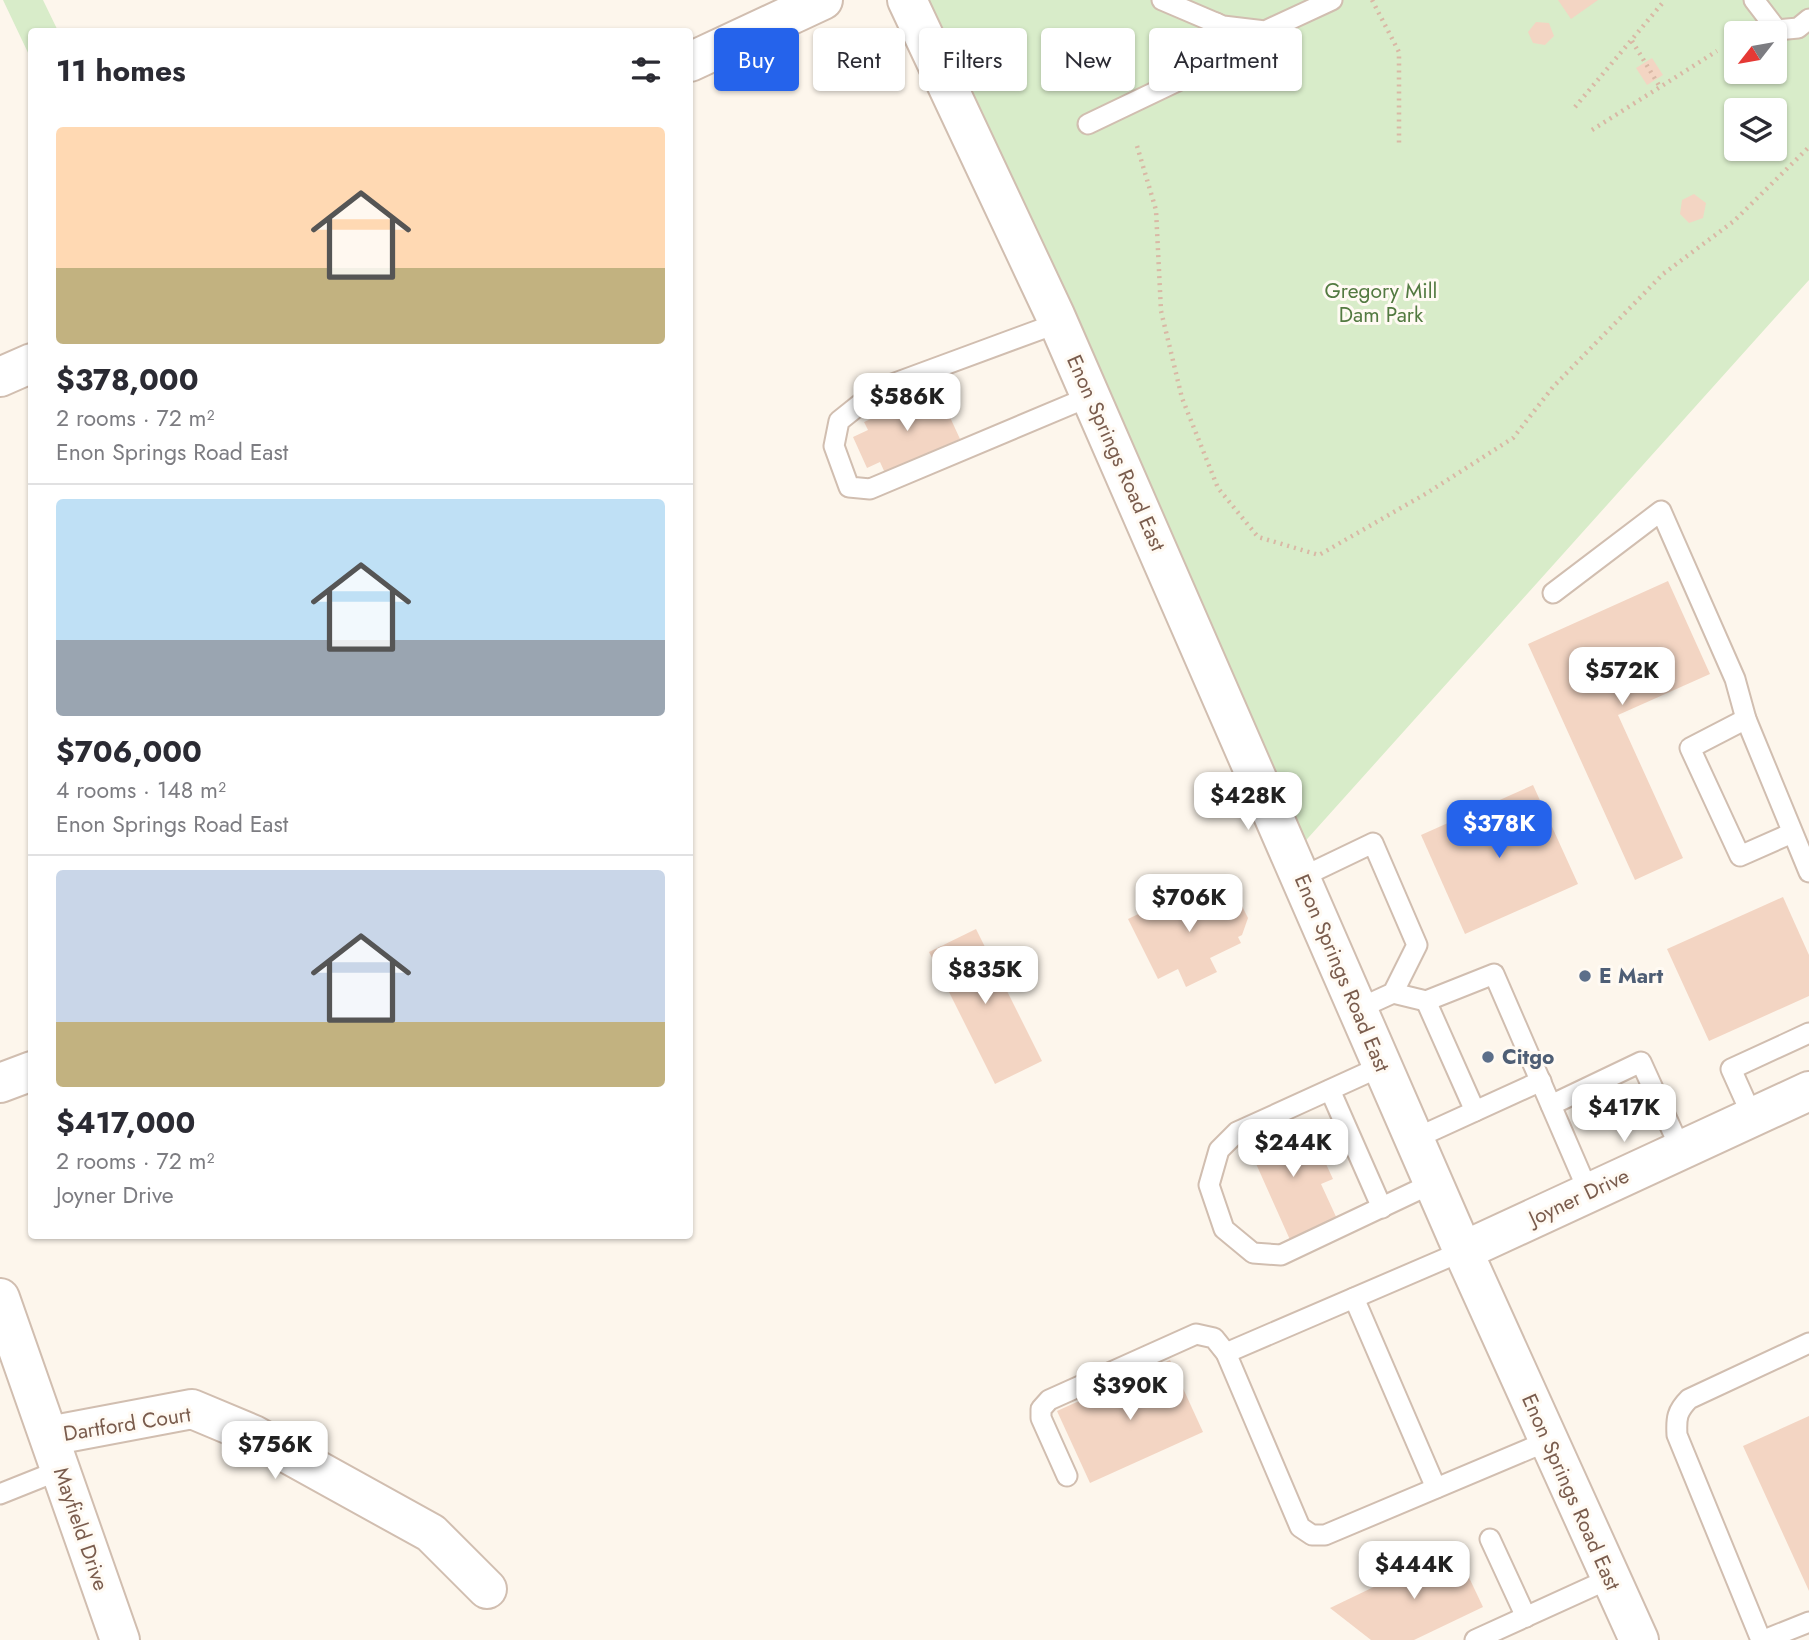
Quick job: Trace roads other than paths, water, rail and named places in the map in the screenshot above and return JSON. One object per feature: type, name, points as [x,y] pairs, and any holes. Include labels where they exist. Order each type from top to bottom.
[{"type":"street","points":[[693,61],[823,0]]},
{"type":"street","name":"Enon Springs Road East","points":[[907,0],[1091,396],[1433,1183],[1639,1640]]},
{"type":"street","points":[[0,377],[28,365]]},
{"type":"street","points":[[0,1083],[28,1072]]},
{"type":"street","name":"Joyner Drive","points":[[1463,1251],[1681,1150],[1804,1098]]},
{"type":"street","name":"Mayfield Drive","points":[[0,1298],[120,1640]]},
{"type":"street","name":"Dartford Court","points":[[55,1453],[192,1409],[254,1435],[431,1533],[487,1589]]},
{"type":"lane","points":[[1162,0],[1223,26],[1265,31],[1332,0]]},
{"type":"lane","points":[[1754,0],[1777,30],[1798,28],[1809,19]]},
{"type":"lane","points":[[1088,124],[1180,80],[1198,64],[1216,23]]},
{"type":"lane","points":[[1058,323],[879,389],[839,421],[835,446],[849,486],[870,489],[1091,396]]},
{"type":"lane","points":[[1553,593],[1661,511],[1735,679],[1746,719],[1809,872]]},
{"type":"lane","points":[[1746,719],[1690,748],[1740,856],[1792,833]]},
{"type":"lane","points":[[1300,878],[1373,843],[1417,945],[1393,993],[1358,1009]]},
{"type":"lane","points":[[1393,993],[1426,1002],[1494,974],[1589,1193]]},
{"type":"lane","points":[[1426,1002],[1475,1111]]},
{"type":"lane","points":[[1753,1118],[1731,1069],[1809,1033]]},
{"type":"lane","points":[[1551,1105],[1642,1062],[1681,1150]]},
{"type":"lane","points":[[1382,1066],[1237,1132],[1219,1150],[1209,1185],[1224,1228],[1253,1253],[1281,1255],[1433,1183]]},
{"type":"lane","points":[[1414,1139],[1541,1081]]},
{"type":"lane","points":[[1330,1090],[1382,1208]]},
{"type":"lane","points":[[1226,1353],[1463,1251]]},
{"type":"lane","points":[[1354,1298],[1436,1488]]},
{"type":"lane","points":[[1067,1476],[1041,1418],[1041,1409],[1049,1400],[1196,1334],[1214,1338],[1226,1353],[1300,1527],[1311,1535],[1325,1535],[1548,1441]]},
{"type":"lane","points":[[1809,1343],[1689,1399],[1679,1409],[1676,1420],[1677,1435],[1763,1640],[1809,1622]]},
{"type":"lane","points":[[0,1494],[55,1453]]},
{"type":"lane","points":[[1490,1539],[1526,1617]]},
{"type":"lane","points":[[1475,1640],[1611,1578]]},
{"type":"place","name":"E Mart","points":[[1585,976]]},
{"type":"place","name":"Citgo","points":[[1488,1057]]},
{"type":"park label","name":"Gregory Mill Dam Park","points":[[1381,303]]}]
